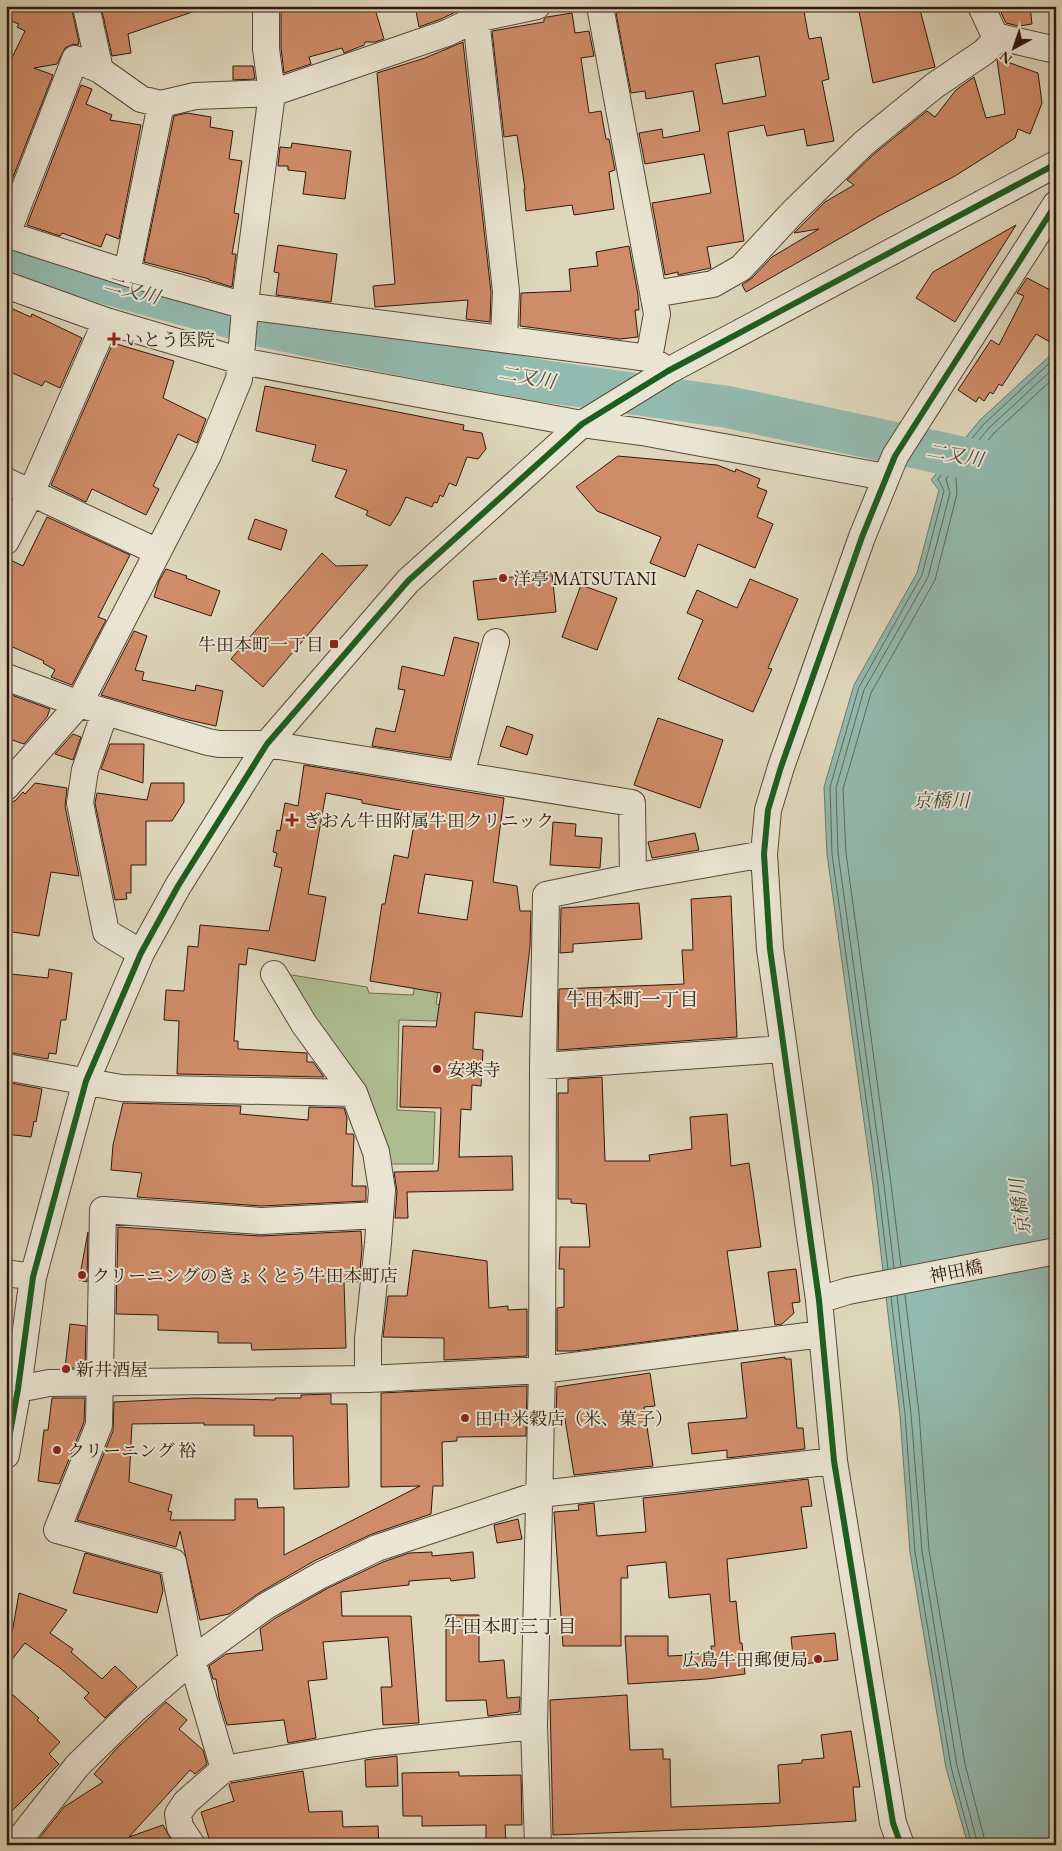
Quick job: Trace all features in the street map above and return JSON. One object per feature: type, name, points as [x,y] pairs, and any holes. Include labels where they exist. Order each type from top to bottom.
[{"type":"street","points":[[86,6],[100,70]]},
{"type":"street","points":[[6,787],[79,704],[208,455],[239,379],[247,286],[272,93],[266,49],[266,6]]},
{"type":"street","points":[[537,6],[476,20],[447,33],[272,93],[195,96],[162,104],[141,99],[100,70],[75,59],[7,234],[246,312],[504,339],[657,369]]},
{"type":"street","points":[[600,6],[654,294],[657,314],[657,369]]},
{"type":"street","points":[[654,294],[713,284],[741,268],[794,212],[864,144],[934,86],[984,52],[992,44],[995,36],[981,6]]},
{"type":"street","points":[[476,20],[506,292],[504,339]]},
{"type":"street","points":[[995,36],[1056,50]]},
{"type":"street","points":[[127,273],[162,104]]},
{"type":"street","points":[[6,1455],[12,1389],[32,1277],[86,1081],[141,953],[178,886],[267,744],[408,581],[587,421],[657,369],[1056,164]]},
{"type":"street","points":[[901,1845],[893,1823],[834,1461],[819,1300],[770,949],[764,854],[768,810],[781,766],[885,477],[898,452],[1056,204]]},
{"type":"street","points":[[6,285],[106,321],[242,355],[885,477]]},
{"type":"street","points":[[6,541],[30,493],[106,321]]},
{"type":"street","points":[[6,481],[158,552]]},
{"type":"street","points":[[461,775],[496,642]]},
{"type":"street","points":[[6,677],[79,704],[208,742],[220,744],[267,744],[632,803],[633,877]]},
{"type":"street","points":[[105,712],[85,770],[80,803],[106,932],[141,953]]},
{"type":"street","points":[[538,1845],[534,1726],[542,1370],[543,1066],[546,895],[633,877],[764,854]]},
{"type":"street","points":[[274,974],[304,1024],[354,1093],[376,1152],[382,1190],[368,1339],[368,1379]]},
{"type":"street","points":[[543,1066],[783,1049]]},
{"type":"street","points":[[6,1067],[121,1088],[354,1093]]},
{"type":"street","points":[[224,1769],[192,1660],[173,1562],[57,1530],[99,1425],[103,1210],[261,1221],[380,1216]]},
{"type":"street","name":"神田橋","points":[[819,1300],[855,1290],[1056,1251]]},
{"type":"street","points":[[6,1273],[32,1277]]},
{"type":"street","points":[[12,1389],[49,1383],[368,1379],[542,1370],[822,1334]]},
{"type":"street","points":[[15,1845],[77,1766],[133,1710],[192,1660],[266,1606],[321,1575],[369,1552],[540,1494],[834,1461]]},
{"type":"street","points":[[192,1845],[180,1826],[178,1814],[186,1802],[224,1769],[375,1743],[534,1726]]},
{"type":"green space","points":[[422,951],[444,955],[436,1004],[475,1011],[473,1022],[399,1020],[397,1110],[435,1112],[433,1164],[386,1164],[285,974],[367,987],[369,993],[413,995]]},
{"type":"water","name":"京橋川","points":[[1056,350],[1056,1845],[968,1845],[946,1768],[910,1552],[900,1415],[873,1186],[827,854],[824,787],[854,685],[917,573],[939,490],[931,480],[980,420]]},
{"type":"building","points":[[6,6],[71,6],[79,42],[78,45],[73,44],[65,48],[57,64],[34,68],[53,75],[6,195],[6,70],[25,31],[17,27],[19,24],[6,19]]},
{"type":"building","points":[[101,6],[201,6],[201,9],[128,34],[131,53],[112,56]]},
{"type":"building","points":[[281,6],[374,6],[384,39],[375,42],[365,42],[364,45],[344,53],[342,48],[309,57],[311,64],[284,73],[281,48]]},
{"type":"building","points":[[415,6],[468,6],[419,27]]},
{"type":"building","points":[[652,6],[803,6],[809,39],[821,37],[829,79],[822,81],[834,141],[807,146],[804,129],[767,136],[764,125],[728,132],[744,241],[707,247],[711,268],[678,275],[678,272],[665,275],[652,203],[711,193],[704,154],[645,164],[639,133],[662,129],[663,138],[700,131],[693,91],[646,99],[645,91],[631,93],[616,13]],"holes":[[[759,56],[766,96],[723,104],[715,64]]]},
{"type":"building","points":[[858,6],[919,6],[935,67],[873,83]]},
{"type":"building","points":[[998,6],[1030,6],[1032,24],[1019,26],[1006,23]]},
{"type":"building","points":[[572,13],[575,33],[589,31],[594,56],[581,58],[589,113],[601,111],[606,139],[609,139],[615,170],[609,172],[614,209],[574,215],[572,205],[526,211],[525,189],[517,135],[504,137],[492,31],[544,22],[544,19],[547,17]]},
{"type":"building","points":[[463,42],[491,292],[490,322],[466,319],[468,300],[375,307],[373,286],[395,284],[377,73],[425,58]]},
{"type":"building","points":[[999,59],[1038,73],[1042,103],[1030,134],[1018,129],[1015,138],[955,176],[879,216],[746,292],[742,285],[752,278],[772,257],[819,229],[794,233],[825,202],[854,185],[847,180],[874,154],[927,111],[935,117],[956,90],[974,77],[986,118],[1005,114],[997,60]]},
{"type":"building","points":[[233,66],[253,66],[255,79],[233,80]]},
{"type":"building","points":[[81,85],[92,89],[86,104],[112,115],[110,120],[141,125],[119,239],[106,234],[101,247],[62,233],[60,236],[27,225]]},
{"type":"building","points":[[187,113],[211,117],[210,127],[233,131],[229,159],[242,161],[234,213],[239,214],[232,254],[236,254],[232,287],[144,262],[174,116]]},
{"type":"building","points":[[292,143],[351,151],[345,199],[303,194],[306,172],[288,170],[288,166],[278,166],[280,147],[291,148]]},
{"type":"building","points":[[1016,225],[955,322],[916,298],[933,272]]},
{"type":"building","points":[[278,245],[337,254],[331,302],[276,295],[279,273],[274,272]]},
{"type":"building","points":[[629,246],[638,295],[639,310],[635,310],[638,337],[620,339],[520,326],[521,293],[571,291],[569,269],[598,266],[596,252]]},
{"type":"building","points":[[1027,278],[1056,293],[1056,331],[1050,342],[1036,334],[1002,386],[999,384],[993,394],[990,392],[984,401],[979,397],[976,402],[958,390],[991,340],[999,345],[1024,296],[1017,293]]},
{"type":"building","points":[[6,306],[31,317],[32,314],[82,338],[60,388],[45,381],[42,386],[6,370]]},
{"type":"building","points":[[113,343],[174,361],[163,398],[206,419],[197,443],[178,434],[153,486],[159,489],[146,515],[92,489],[86,502],[51,485]]},
{"type":"building","points":[[265,386],[464,425],[463,430],[482,433],[486,449],[478,459],[467,457],[456,486],[449,483],[443,497],[440,495],[437,503],[434,502],[432,507],[406,497],[390,526],[366,515],[368,511],[335,497],[347,470],[312,461],[316,445],[256,431]]},
{"type":"building","points":[[618,456],[717,465],[735,472],[736,469],[760,479],[757,487],[767,491],[757,517],[773,524],[755,568],[698,544],[685,577],[650,563],[661,537],[597,511],[576,487]]},
{"type":"building","points":[[47,517],[130,555],[98,617],[106,620],[72,685],[51,677],[55,670],[43,663],[44,661],[6,644],[6,558],[23,566]]},
{"type":"building","points":[[255,519],[287,530],[281,550],[248,539]]},
{"type":"building","points":[[322,553],[336,566],[368,565],[263,687],[231,659]]},
{"type":"building","points":[[166,569],[220,591],[211,616],[154,597],[159,581]]},
{"type":"building","points":[[552,573],[556,612],[478,620],[473,581]]},
{"type":"building","points":[[750,579],[798,599],[768,668],[772,669],[753,712],[678,679],[703,620],[687,613],[697,590],[737,608]]},
{"type":"building","points":[[581,585],[617,598],[597,650],[562,637]]},
{"type":"building","points":[[134,631],[147,636],[135,670],[144,672],[142,680],[195,691],[196,685],[223,691],[216,726],[184,719],[101,695]]},
{"type":"building","points":[[454,637],[479,643],[450,758],[372,746],[376,728],[395,732],[405,690],[398,689],[402,666],[444,676]]},
{"type":"building","points":[[6,693],[50,709],[47,717],[24,744],[6,738]]},
{"type":"building","points":[[658,718],[723,740],[700,808],[634,785]]},
{"type":"building","points":[[507,726],[533,735],[527,755],[500,746]]},
{"type":"building","points":[[73,734],[81,737],[73,760],[55,754]]},
{"type":"building","points":[[110,744],[144,744],[143,783],[101,769]]},
{"type":"building","points":[[304,765],[504,798],[493,882],[517,886],[520,911],[531,911],[530,946],[522,1017],[475,1012],[473,1049],[483,1050],[481,1086],[472,1085],[471,1110],[461,1109],[459,1157],[512,1156],[513,1190],[407,1192],[408,1218],[395,1218],[397,1191],[394,1172],[438,1171],[439,1158],[441,1108],[400,1107],[403,1026],[436,1027],[441,993],[370,981],[382,904],[385,904],[394,855],[408,858],[416,813],[362,803],[362,800],[326,793],[308,894],[326,897],[315,961],[248,948],[246,965],[239,964],[234,1041],[238,1041],[238,1049],[307,1053],[307,1062],[313,1062],[324,1077],[177,1074],[179,1021],[164,1020],[166,990],[184,991],[188,946],[198,947],[200,925],[269,931],[282,868],[274,866],[277,853],[273,852],[277,830],[280,831],[285,803],[298,806]],"holes":[[[425,874],[473,881],[467,920],[418,913]]]},
{"type":"building","points":[[35,783],[67,788],[65,806],[79,876],[51,872],[39,936],[6,931],[6,900],[12,866],[6,865],[6,802],[15,801]]},
{"type":"building","points":[[151,783],[184,783],[184,802],[172,821],[146,821],[146,865],[131,865],[131,893],[126,893],[127,899],[115,900],[95,803],[97,793],[147,800]]},
{"type":"building","points":[[553,822],[576,824],[575,836],[602,838],[600,868],[550,865]]},
{"type":"building","points":[[695,833],[699,850],[652,858],[648,842]]},
{"type":"building","points":[[731,896],[737,1037],[558,1050],[559,989],[684,984],[682,950],[693,950],[691,899]]},
{"type":"building","points":[[639,903],[642,939],[573,944],[573,952],[560,953],[561,908]]},
{"type":"building","points":[[49,969],[72,973],[66,1020],[61,1020],[56,1054],[49,1053],[48,1059],[6,1052],[6,1008],[11,974],[48,978]]},
{"type":"building","points":[[602,1077],[605,1161],[650,1161],[649,1155],[692,1149],[690,1117],[727,1114],[731,1166],[749,1163],[761,1247],[727,1251],[738,1330],[574,1351],[557,1351],[557,1308],[564,1307],[564,1269],[559,1269],[560,1247],[590,1247],[586,1204],[571,1203],[571,1199],[558,1199],[558,1093],[568,1093],[568,1079]]},
{"type":"building","points":[[6,1082],[42,1089],[36,1122],[34,1121],[31,1137],[6,1134]]},
{"type":"building","points":[[123,1103],[241,1106],[240,1114],[308,1120],[309,1107],[344,1108],[347,1118],[346,1134],[353,1134],[354,1136],[352,1186],[366,1186],[366,1201],[261,1206],[137,1197],[142,1173],[111,1170],[113,1145]]},
{"type":"building","points":[[118,1227],[260,1236],[361,1231],[362,1249],[359,1281],[344,1281],[346,1348],[252,1350],[251,1343],[218,1343],[218,1332],[158,1330],[158,1315],[116,1314]]},
{"type":"building","points":[[88,1232],[87,1282],[79,1280]]},
{"type":"building","points":[[413,1250],[487,1261],[489,1308],[508,1306],[508,1310],[527,1309],[527,1356],[444,1360],[444,1338],[383,1337],[388,1296],[407,1296]]},
{"type":"building","points":[[796,1269],[800,1302],[792,1303],[794,1313],[782,1324],[775,1325],[768,1272]]},
{"type":"building","points":[[70,1324],[86,1326],[85,1368],[65,1368]]},
{"type":"building","points":[[785,1357],[785,1359],[791,1359],[797,1428],[803,1428],[805,1449],[727,1458],[727,1450],[692,1454],[688,1423],[747,1418],[741,1363]]},
{"type":"building","points":[[650,1373],[655,1406],[644,1407],[653,1466],[574,1475],[564,1413],[556,1414],[557,1387]]},
{"type":"building","points":[[527,1386],[526,1436],[457,1437],[457,1441],[442,1442],[443,1486],[433,1486],[431,1514],[372,1534],[314,1561],[259,1593],[229,1614],[200,1620],[180,1531],[176,1547],[77,1520],[113,1431],[114,1402],[195,1398],[275,1400],[275,1398],[301,1398],[301,1395],[331,1394],[331,1404],[347,1404],[349,1487],[294,1489],[293,1436],[254,1436],[254,1425],[204,1425],[204,1423],[132,1424],[129,1482],[172,1495],[168,1511],[172,1512],[170,1520],[235,1520],[235,1499],[257,1499],[258,1508],[284,1507],[284,1555],[420,1486],[381,1487],[381,1393]]},
{"type":"building","points":[[52,1398],[85,1398],[84,1422],[59,1484],[38,1481],[44,1430],[48,1430]]},
{"type":"building","points":[[808,1479],[812,1506],[801,1507],[807,1548],[727,1559],[730,1602],[736,1601],[745,1674],[707,1679],[628,1684],[625,1636],[668,1636],[668,1656],[712,1654],[711,1646],[715,1646],[710,1594],[669,1598],[666,1562],[627,1566],[628,1578],[621,1578],[621,1646],[563,1646],[554,1512],[579,1510],[578,1505],[594,1503],[597,1536],[646,1532],[643,1498]]},
{"type":"building","points":[[518,1519],[522,1539],[497,1543],[494,1525]]},
{"type":"building","points":[[432,1552],[432,1556],[473,1552],[475,1578],[451,1581],[450,1578],[409,1581],[409,1585],[341,1592],[342,1616],[411,1616],[419,1723],[383,1725],[381,1687],[392,1687],[388,1637],[323,1642],[327,1679],[308,1681],[316,1738],[288,1743],[284,1720],[227,1725],[219,1698],[216,1679],[213,1679],[209,1666],[226,1654],[263,1650],[260,1629],[328,1588],[383,1562],[409,1553]]},
{"type":"building","points":[[85,1553],[160,1574],[163,1591],[157,1613],[73,1593]]},
{"type":"building","points":[[19,1593],[67,1610],[50,1633],[73,1649],[71,1652],[102,1679],[115,1666],[137,1687],[105,1718],[84,1698],[89,1693],[60,1668],[25,1643],[6,1667]]},
{"type":"building","points":[[446,1615],[479,1615],[479,1662],[504,1660],[507,1698],[520,1697],[519,1712],[488,1716],[486,1700],[446,1701]]},
{"type":"building","points":[[835,1633],[838,1660],[794,1665],[791,1637]]},
{"type":"building","points":[[6,1689],[39,1718],[37,1720],[60,1742],[49,1754],[59,1764],[6,1817]]},
{"type":"building","points":[[627,1695],[630,1750],[663,1749],[663,1759],[670,1759],[671,1807],[780,1803],[778,1765],[802,1763],[802,1760],[824,1758],[821,1735],[851,1731],[860,1787],[853,1787],[856,1821],[553,1835],[550,1700]]},
{"type":"building","points":[[166,1702],[187,1720],[179,1729],[203,1750],[207,1764],[195,1774],[190,1770],[129,1837],[163,1825],[174,1845],[34,1845],[64,1807],[103,1782],[94,1774],[117,1748]]},
{"type":"building","points":[[397,1756],[398,1786],[366,1787],[365,1760]]},
{"type":"building","points":[[303,1771],[309,1812],[342,1811],[343,1827],[378,1826],[379,1845],[211,1845],[201,1812],[234,1801],[229,1785],[231,1783]]},
{"type":"building","points":[[459,1772],[459,1776],[521,1775],[522,1825],[505,1825],[506,1843],[486,1844],[486,1825],[422,1826],[422,1816],[403,1816],[402,1773]]},
{"type":"waterway","name":"二又川","points":[[6,251],[112,285],[266,327],[372,349],[543,381],[728,407],[978,461],[1056,463]]},
{"type":"cycle path","points":[[6,1455],[18,1389],[33,1277],[86,1081],[141,953],[178,886],[267,744],[408,581],[582,424],[668,371],[1056,164]]},
{"type":"cycle path","points":[[901,1845],[893,1823],[834,1461],[819,1300],[770,949],[764,854],[768,810],[781,767],[862,537],[895,456],[1056,204]]},
{"type":"place","name":"いとう医院","points":[[114,339]]},
{"type":"place","name":"洋亭 MATSUTANI","points":[[503,578]]},
{"type":"place","name":"牛田本町一丁目","points":[[334,644]]},
{"type":"place","name":"ぎおん牛田附属牛田クリニック","points":[[292,820]]},
{"type":"place","name":"安楽寺","points":[[437,1069]]},
{"type":"place","name":"クリーニングのきょくとう牛田本町店","points":[[82,1275]]},
{"type":"place","name":"新井酒屋","points":[[66,1369]]},
{"type":"place","name":"田中米穀店（米、菓子）","points":[[465,1418]]},
{"type":"place","name":"クリーニング 裕","points":[[57,1450]]},
{"type":"place","name":"広島牛田郵便局","points":[[818,1659]]},
{"type":"district","name":"牛田本町一丁目","points":[[632,999]]},
{"type":"district","name":"牛田本町三丁目","points":[[510,1626]]}]
